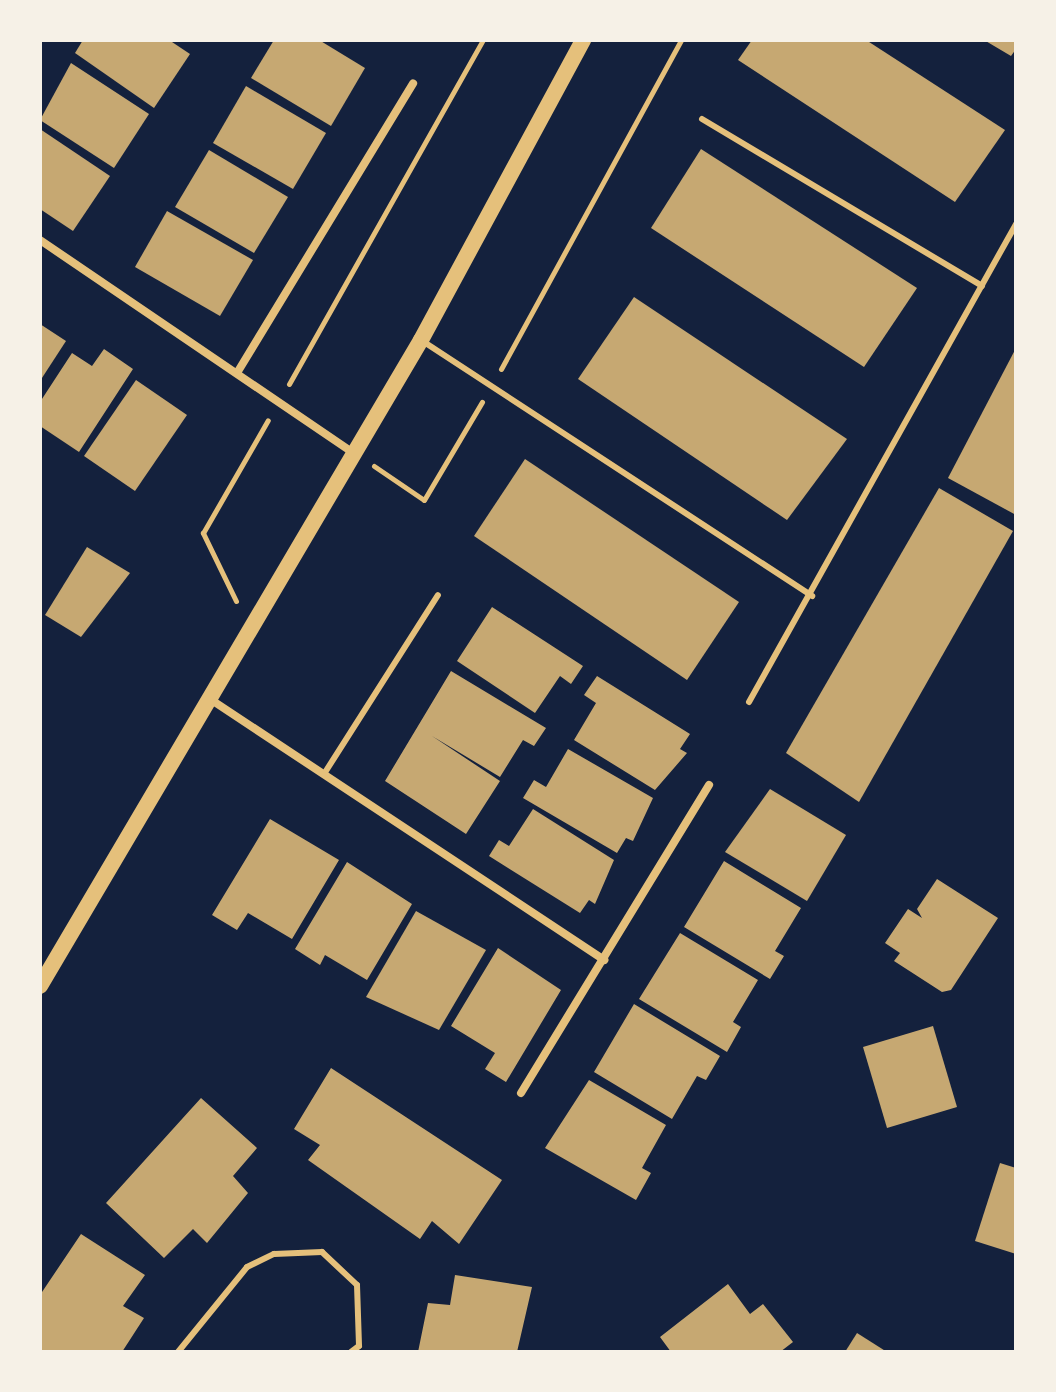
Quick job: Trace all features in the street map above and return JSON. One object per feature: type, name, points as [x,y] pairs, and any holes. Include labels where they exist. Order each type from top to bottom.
[{"type":"main road","points":[[40,986],[421,340],[583,40]]},
{"type":"street","points":[[237,373],[413,83]]},
{"type":"street","points":[[40,240],[354,453]]},
{"type":"street","points":[[210,699],[604,960]]},
{"type":"street","points":[[521,1093],[709,785]]},
{"type":"lane","points":[[702,119],[982,286]]},
{"type":"lane","points":[[749,702],[812,596],[1016,224]]},
{"type":"lane","points":[[421,340],[812,596]]},
{"type":"lane","points":[[324,774],[438,595]]},
{"type":"lane","points":[[178,1352],[247,1267],[274,1254],[322,1252],[357,1285],[359,1346],[351,1352]]},
{"type":"path","points":[[250,631],[203,533],[483,40]]},
{"type":"path","points":[[354,453],[424,500],[492,386],[681,40]]},
{"type":"building","points":[[83,40],[169,40],[190,54],[154,108],[75,53]]},
{"type":"building","points":[[274,40],[319,40],[365,68],[331,126],[251,78]]},
{"type":"building","points":[[752,40],[866,40],[1005,130],[955,202],[738,60]]},
{"type":"building","points":[[984,40],[1016,40],[1016,49],[1011,56]]},
{"type":"building","points":[[71,63],[149,114],[114,168],[40,120]]},
{"type":"building","points":[[246,86],[326,133],[293,189],[213,143]]},
{"type":"building","points":[[40,129],[110,176],[73,231],[40,209]]},
{"type":"building","points":[[701,149],[917,288],[864,367],[651,228]]},
{"type":"building","points":[[209,150],[288,197],[254,253],[175,207]]},
{"type":"building","points":[[167,211],[253,260],[220,316],[135,267]]},
{"type":"building","points":[[634,297],[847,439],[787,520],[578,379]]},
{"type":"building","points":[[40,324],[66,341],[40,381]]},
{"type":"building","points":[[1016,348],[1016,515],[948,478]]},
{"type":"building","points":[[104,349],[133,369],[79,452],[40,426],[40,402],[72,353],[92,366]]},
{"type":"building","points":[[136,380],[187,415],[135,491],[84,456]]},
{"type":"building","points":[[525,459],[739,602],[687,680],[474,536]]},
{"type":"building","points":[[939,488],[1013,531],[859,802],[786,753]]},
{"type":"building","points":[[87,547],[130,573],[81,637],[45,615]]},
{"type":"building","points":[[492,607],[583,666],[571,684],[560,676],[535,713],[457,661]]},
{"type":"building","points":[[451,671],[546,728],[534,746],[523,740],[500,777],[432,736],[500,781],[466,834],[385,781]]},
{"type":"building","points":[[597,676],[690,734],[680,749],[687,753],[655,790],[574,740],[596,703],[584,695]]},
{"type":"building","points":[[568,749],[653,798],[633,841],[626,838],[617,853],[523,798],[534,780],[546,787]]},
{"type":"building","points":[[770,789],[846,835],[807,901],[725,852]]},
{"type":"building","points":[[533,809],[614,860],[595,904],[589,900],[580,913],[489,856],[499,840],[509,846]]},
{"type":"building","points":[[270,819],[339,860],[292,939],[248,913],[237,930],[212,915]]},
{"type":"building","points":[[724,861],[801,908],[775,951],[784,956],[770,979],[684,927]]},
{"type":"building","points":[[347,862],[412,904],[367,980],[325,955],[320,965],[295,949]]},
{"type":"building","points":[[937,879],[998,918],[951,990],[942,992],[894,961],[900,953],[885,943],[908,909],[922,918],[917,909]]},
{"type":"building","points":[[416,911],[486,950],[439,1030],[366,997]]},
{"type":"building","points":[[680,933],[758,980],[733,1022],[741,1027],[727,1052],[639,999]]},
{"type":"building","points":[[498,948],[561,990],[506,1082],[485,1069],[495,1053],[451,1026]]},
{"type":"building","points":[[634,1004],[720,1056],[706,1080],[697,1076],[672,1119],[594,1072]]},
{"type":"building","points":[[933,1026],[957,1107],[887,1128],[863,1047]]},
{"type":"building","points":[[331,1068],[502,1180],[459,1244],[432,1221],[420,1239],[308,1160],[320,1145],[294,1129]]},
{"type":"building","points":[[589,1080],[666,1125],[642,1168],[651,1173],[636,1200],[545,1148]]},
{"type":"building","points":[[201,1098],[257,1148],[233,1176],[248,1193],[207,1243],[193,1229],[164,1258],[106,1203]]},
{"type":"building","points":[[1000,1163],[1016,1168],[1016,1254],[975,1241]]},
{"type":"building","points":[[81,1234],[145,1275],[123,1306],[144,1318],[122,1352],[40,1352],[40,1295]]},
{"type":"building","points":[[455,1275],[532,1287],[517,1352],[418,1352],[428,1303],[450,1305]]},
{"type":"building","points":[[728,1284],[750,1314],[763,1304],[793,1342],[780,1352],[671,1352],[660,1337]]},
{"type":"building","points":[[857,1333],[887,1352],[845,1352]]}]
